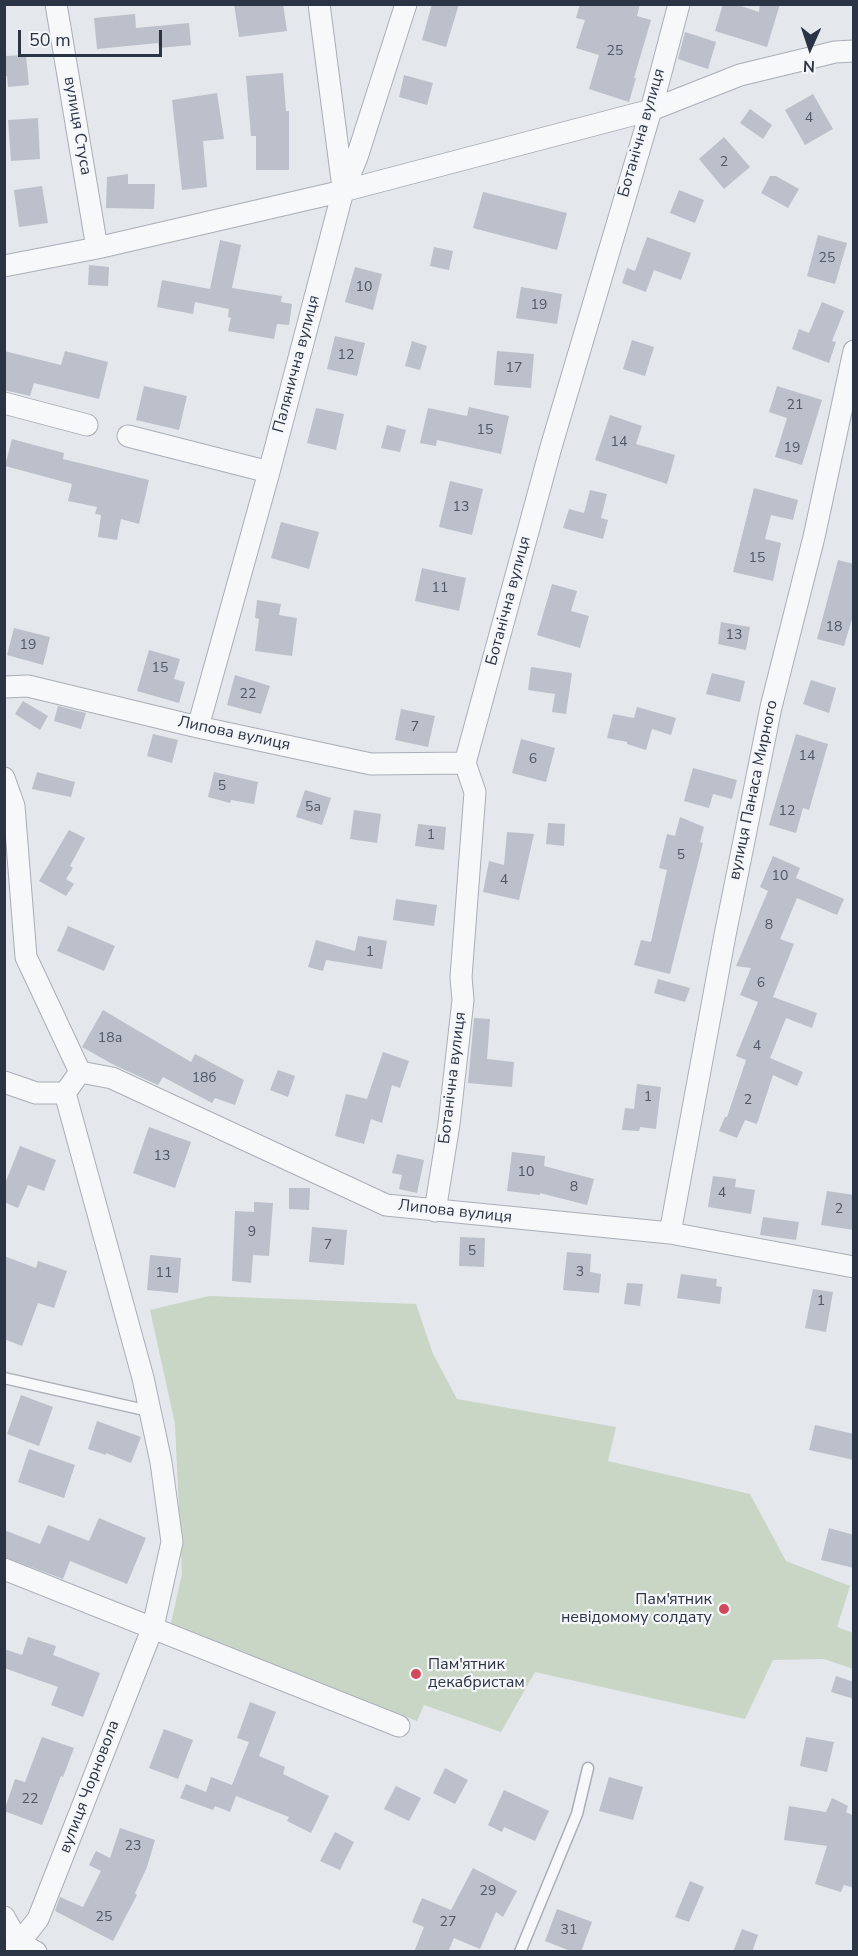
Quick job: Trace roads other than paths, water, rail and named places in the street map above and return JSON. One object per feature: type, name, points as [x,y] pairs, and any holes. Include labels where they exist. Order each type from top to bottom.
[{"type":"street","name":"вулиця Стуса","points":[[56,4],[97,248]]},
{"type":"street","points":[[320,4],[343,191]]},
{"type":"street","name":"Палянична вулиця","points":[[198,727],[269,472],[343,191],[357,157],[406,4]]},
{"type":"street","name":"Ботанічна вулиця","points":[[435,1211],[449,1124],[463,1000],[461,977],[475,792],[465,763],[551,447],[651,110],[679,4]]},
{"type":"street","points":[[4,266],[97,248],[343,191],[651,110],[740,75],[836,52],[854,51]]},
{"type":"street","name":"вулиця Панаса Мирного","points":[[670,1233],[725,935],[771,707],[814,537],[854,351]]},
{"type":"street","points":[[4,403],[87,425]]},
{"type":"street","points":[[128,436],[269,472]]},
{"type":"street","name":"Липова вулиця","points":[[4,687],[28,686],[198,727],[371,764],[465,763]]},
{"type":"street","points":[[4,778],[14,806],[26,957],[80,1072],[66,1093],[129,1324],[149,1411]]},
{"type":"street","name":"Липова вулиця","points":[[80,1072],[112,1078],[386,1205],[670,1233],[854,1267]]},
{"type":"street","points":[[4,1083],[36,1093],[66,1093]]},
{"type":"street","name":"вулиця Чорновола","points":[[22,1949],[38,1919],[153,1627],[172,1542],[161,1462],[149,1411]]},
{"type":"street","points":[[4,1569],[399,1726]]},
{"type":"street","name":"вулиця Чорновола","points":[[4,1917],[22,1949]]},
{"type":"lane","points":[[4,1378],[149,1411]]},
{"type":"lane","points":[[520,1952],[577,1814],[588,1768]]},
{"type":"place","name":"Пам'ятник невідомому солдату","points":[[724,1609]]},
{"type":"place","name":"Пам'ятник декабристам","points":[[416,1674]]}]
